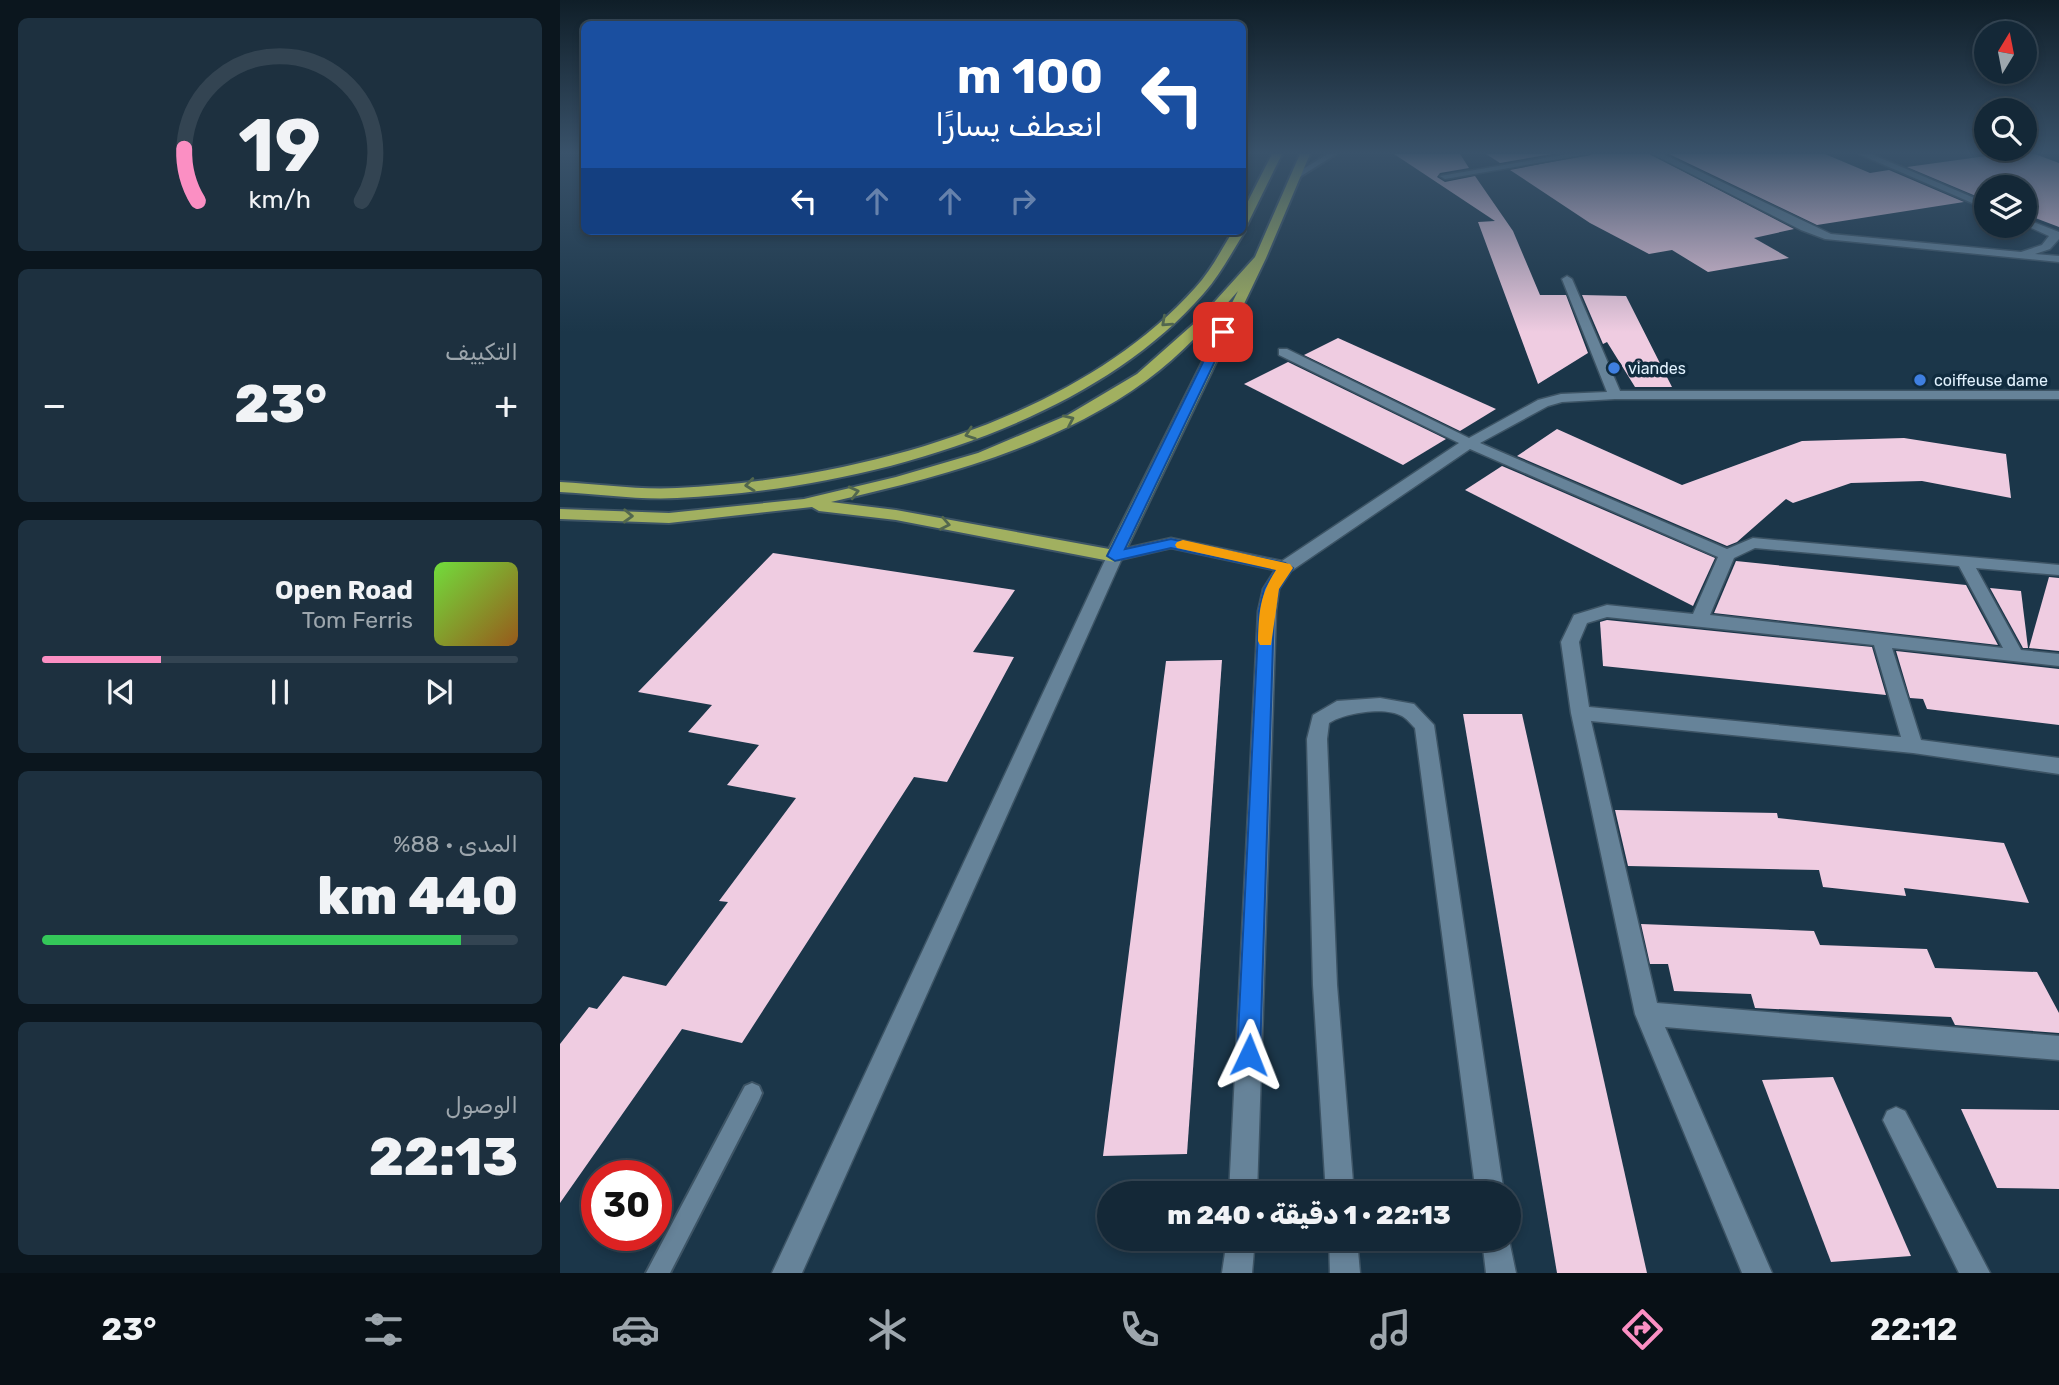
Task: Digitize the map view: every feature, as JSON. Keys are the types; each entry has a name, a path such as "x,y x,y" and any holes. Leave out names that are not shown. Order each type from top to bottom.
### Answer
{"highway":[{"path":"804,504 896,515 1115,556 1280,213"},
{"path":"560,487 676,493 803,480 917,454 1016,418 1093,380 1148,338 1199,292 1236,235"},
{"path":"560,514 669,518 804,504 901,481 984,456 1073,418 1142,377 1203,323 1260,258"}],"street":[{"path":"1776,213 1829,237 2059,259"},
{"path":"2012,255 2046,247 2057,235 2037,227"},
{"path":"1567,279 1615,395"},
{"path":"1283,352 1469,443 1727,555"},
{"path":"1244,1181 1267,611 1271,589 1285,568 1469,443 1543,403 1561,398 1615,395 2059,395"},
{"path":"787,1273 1115,556 1171,543 1285,568"},
{"path":"1699,620 1727,555 1741,546 1767,543 2059,570"},
{"path":"1965,563 2016,656"},
{"path":"1757,1273 1647,1014 1580,713 1570,642 1580,619 1607,611 1621,611 2059,660"},
{"path":"1881,639 1913,746"},
{"path":"1339,1181 1325,985 1317,739 1320,720 1337,708 1380,705 1407,709 1424,725 1488,1181"},
{"path":"1580,713 1913,746 2059,766"},
{"path":"1647,1014 2059,1048"},
{"path":"1896,1121 1975,1273"},
{"path":"1237,1273 1240,1251"},
{"path":"1344,1251 1345,1273"},
{"path":"1498,1251 1501,1273"}],"lane":[{"path":"657,1273 752,1093"}],"building":[{"path":"1484,213 1501,213 1513,231 1540,295 1566,295 1588,353 1538,384 1478,222 1495,221"},
{"path":"1576,213 1764,213 1794,229 1754,238 1789,258 1708,272 1672,250 1649,254"},
{"path":"1793,213 1891,213 1817,225"},
{"path":"2037,213 2059,213 2059,227 2037,219"},
{"path":"1582,295 1626,296 1672,387 1635,387 1607,342 1603,344"},
{"path":"1338,338 1496,409 1460,431 1304,355"},
{"path":"1288,362 1446,439 1403,465 1244,384"},
{"path":"1557,429 1682,485 1802,441 1904,438 2006,454 2011,498 1922,481 1851,483 1793,503 1786,499 1737,542 1727,546 1517,456"},
{"path":"1502,466 1715,558 1693,606 1465,490"},
{"path":"773,553 1015,590 973,652 1014,657 947,782 914,777 742,1043 682,1029 590,1160 581,1160 581,1173 560,1203 560,1044 589,1007 597,1009 623,976 666,986 728,902 719,901 796,798 727,785 759,745 688,732 712,705 638,692"},
{"path":"1736,561 1966,585 1998,645 1714,613"},
{"path":"2049,577 2059,578 2059,651 2029,648"},
{"path":"1990,588 2021,591 2028,648 2023,648"},
{"path":"1607,620 1872,647 1886,695 1603,666 1600,622"},
{"path":"1896,651 2059,669 2059,725 1927,709 1923,699 1910,698"},
{"path":"1222,660 1187,1154 1103,1156 1166,661"},
{"path":"1463,714 1522,714 1647,1273 1557,1273"},
{"path":"1615,810 1777,813 1778,818 2004,843 2029,903 1904,888 1906,896 1823,887 1819,870 1628,866"},
{"path":"1641,924 1814,931 1820,945 1927,949 1935,968 2037,972 2059,1013 2059,1033 1955,1025 1951,1017 1755,1008 1751,994 1674,991 1668,964 1650,964"},
{"path":"1833,1077 1911,1256 1831,1262 1762,1080"},
{"path":"1961,1109 2059,1110 2059,1189 1997,1188"}],"slow traffic":[{"path":"1183,545 1285,568 1271,589 1266,641"}],"place":[{"name":"viandes","path":"1614,368"},
{"name":"coiffeuse dame","path":"1920,380"}],"route":[{"path":"1223,332 1115,556 1153,545 1171,543 1285,568 1271,589 1267,611 1249,1055"}]}
